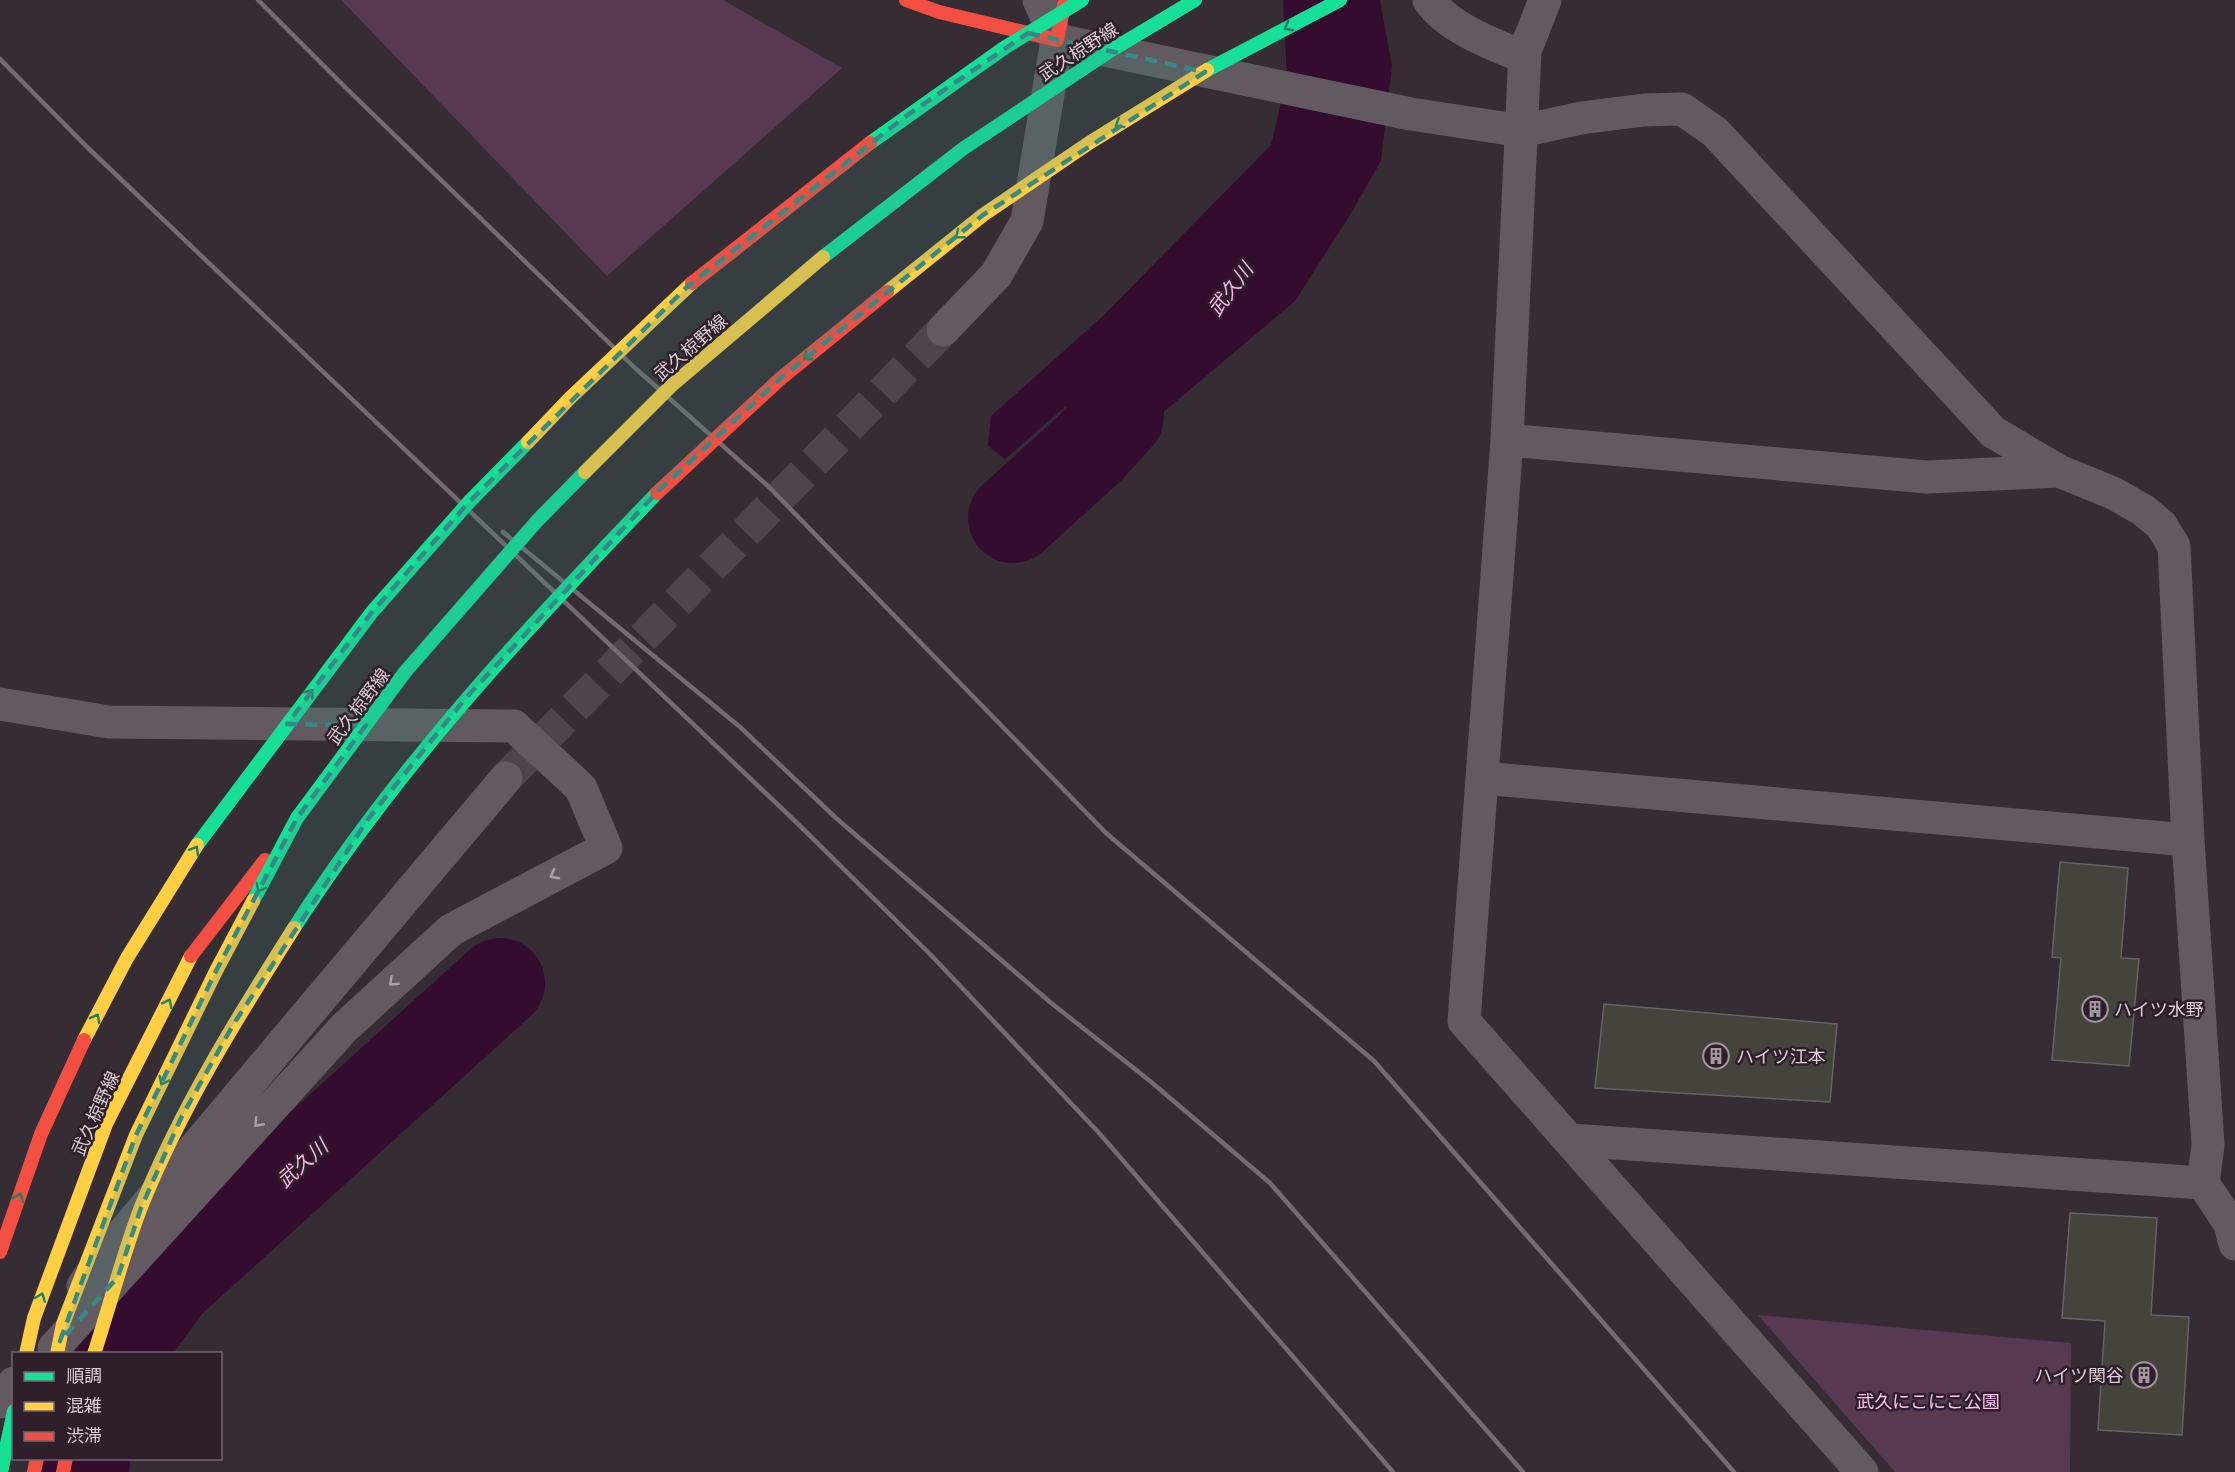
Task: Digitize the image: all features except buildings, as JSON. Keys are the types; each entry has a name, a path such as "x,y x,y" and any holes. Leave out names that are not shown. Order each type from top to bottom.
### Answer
{"main road":[{"path":"906,0 939,12 1057,40 1065,0"},
{"path":"0,1252 41,1134 75,1057 128,958 199,842 372,612 493,478 570,398 689,285 796,199 906,116 1004,48 1082,0"},
{"name":"武久椋野線","path":"26,1352 34,1318 106,1124 192,954 421,654 537,521 671,386 802,273 964,148 1110,51 1195,0"},
{"path":"94,1352 141,1208 182,1119 233,1025 303,915 369,818 465,699 558,596 659,490 780,379 983,215 1089,142 1194,78 1340,0"},
{"name":"武久椋野線","path":"57,1352 63,1324 136,1135 216,971 297,818"},
{"path":"1,1472 12,1420"}],"street":[{"path":"943,330 996,275 1027,221 1057,40 1039,0"},
{"path":"1429,0 1451,21 1488,42 1524,57"},
{"path":"1545,0 1524,57 1507,440 1464,1020 1862,1472"},
{"path":"1057,40 1411,114 1522,131 1581,118 1644,110 1682,109 1715,132 1993,432 2058,471 2114,493 2143,510 2161,525 2174,546 2188,840 2208,1145 2203,1183 2230,1224 2235,1244"},
{"path":"1507,440 1927,477 2058,471"},
{"path":"0,704 109,722 514,726 581,788 606,848 451,930 344,1028 50,1352"},
{"path":"35,1352 103,1257 506,778"},
{"path":"1482,778 2188,840"},
{"path":"1570,1140 2203,1183"},
{"path":"0,1402 12,1386"},
{"path":"0,1407 12,1394"}],"highlighted area":[{"path":"1028,33 1205,72 983,215 780,379 659,490 558,596 465,699 369,818 233,1025 181,1118 141,1208 118,1277 60,1341 136,1135 216,971 297,818 366,725 287,724 372,612 469,502 689,285 906,116"}],"green space":[{"path":"341,0 723,0 842,68 607,276"},
{"name":"武久にこにこ公園","path":"1758,1315 2071,1343 2070,1472 1895,1472"}],"water":[{"path":"1283,0 1380,0 1392,66 1381,161 1350,215 1295,301 1071,488 1030,503 1033,482 1066,445 1087,415 1066,406 1005,459 988,446 991,416 1102,317 1271,145 1287,77"}],"waterway":[{"name":"武久川","path":"1013,518 1089,449 1119,416"},
{"name":"武久川","path":"118,1352 169,1283 500,983"},
{"name":"武久川","path":"84,1472 85,1460"}],"tunnel":[{"path":"506,778 943,330"}],"railway":[{"path":"258,0 634,367 769,487 1106,833 1374,1061 1734,1472"},
{"path":"0,59 87,147 796,822 931,955 1100,1134 1393,1472"},
{"path":"503,532 740,727 836,818 1050,1002 1150,1081 1270,1183 1523,1472"}],"traffic: fast":[{"path":"870,143 1004,48 1082,0"},
{"path":"823,257 964,148 1110,51 1195,0"},
{"path":"1207,70 1340,0"},
{"path":"197,845 372,612 469,502 528,442"},
{"path":"253,901 297,818 405,672 537,521 585,472"},
{"path":"294,928 334,868 419,756 511,649 657,493"},
{"path":"1,1472 12,1420"}],"traffic: slow":[{"path":"887,292 983,215 1089,143 1207,70"},
{"path":"585,472 671,386 823,257"},
{"path":"528,442 570,398 692,283"},
{"path":"84,1040 127,958 197,845"},
{"path":"57,1352 63,1324 136,1135 253,901"},
{"path":"95,1352 134,1225 157,1170 211,1064 294,928"},
{"path":"26,1352 34,1318 106,1124 191,956"}],"traffic: jam":[{"path":"906,0 939,12 1057,40 1065,0"},
{"path":"692,283 870,143"},
{"path":"657,493 780,379 887,292"},
{"path":"191,956 265,860"},
{"path":"0,1252 41,1134 84,1040"},
{"path":"34,1472 37,1460"},
{"path":"63,1472 66,1460"}],"place":[{"name":"ハイツ水野","path":"2095,1009"},
{"name":"ハイツ江本","path":"1716,1056"},
{"name":"ハイツ関谷","path":"2144,1375"}]}
